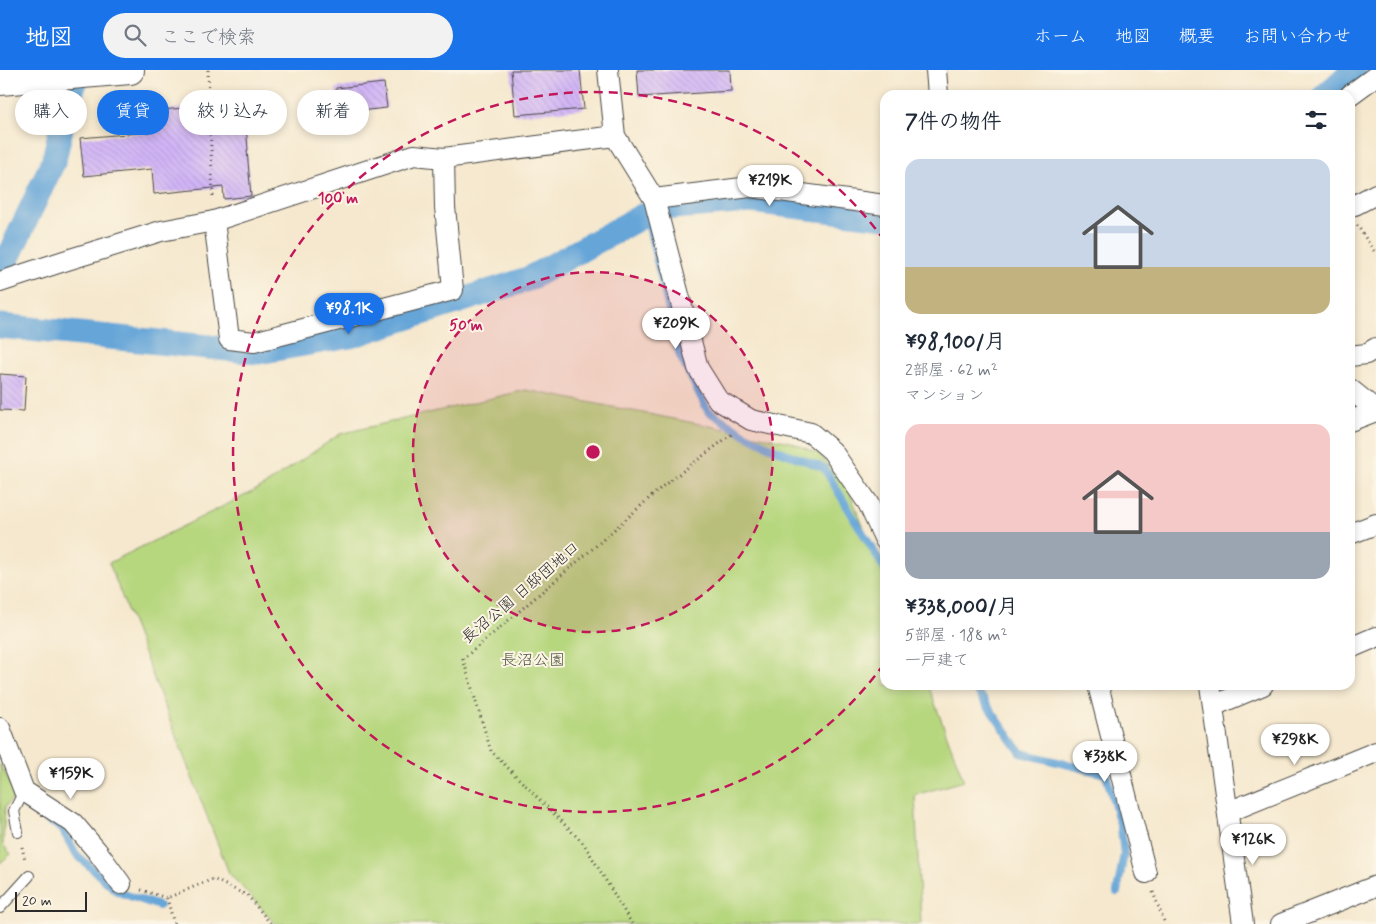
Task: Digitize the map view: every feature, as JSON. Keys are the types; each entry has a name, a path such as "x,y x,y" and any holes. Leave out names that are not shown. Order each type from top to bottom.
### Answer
{"main road":[{"path":"0,81 130,70"}],"street":[{"path":"608,70 615,136 654,199 698,368 718,400 752,420 812,433 832,451 868,503 880,529"},
{"path":"936,70 938,90"},
{"path":"1355,91 1376,76"},
{"path":"0,282 161,232 214,221 414,155 444,158 615,136"},
{"path":"214,221 229,338 254,342 452,290 445,207 444,158"},
{"path":"654,199 750,187 880,204"},
{"path":"1355,204 1376,194"},
{"path":"1355,355 1366,354 1376,348"},
{"path":"1355,393 1376,411 1355,419"},
{"path":"1355,532 1376,524"},
{"path":"1355,646 1376,637"},
{"path":"1099,690 1146,873"},
{"path":"1211,690 1243,924"},
{"path":"1213,706 1251,690"},
{"path":"0,728 24,791 73,822 121,884"},
{"path":"1228,812 1376,752"},
{"path":"1281,924 1376,886"}],"lane":[{"path":"18,832 14,811 24,791"},
{"path":"0,908 29,876"}],"path":[{"path":"208,70 214,221"},
{"path":"1355,223 1376,254"},
{"name":"長沼公園 日邸団地口","path":"632,924 584,844 491,751 463,659 663,486 752,420"},
{"path":"18,832 29,876"},
{"path":"1146,873 1165,924"},
{"path":"121,884 167,898 213,879 248,896 271,924"},
{"path":"167,898 174,924"}],"green space":[{"name":"長沼公園","path":"526,390 791,442 819,454 849,491 880,568 880,690 930,690 964,781 915,795 921,924 276,924 229,873 109,563 262,487 340,434"},
{"path":"0,764 16,795 5,807 3,845 11,854 0,863"}],"building":[{"path":"511,70 580,70 584,109 515,115"},
{"path":"637,70 730,70 731,91 639,97"},
{"path":"384,83 387,108 369,110 369,90 336,90 336,88"},
{"path":"179,108 179,135 247,135 251,196 224,199 223,187 154,194 152,169 84,176 80,138 115,135 169,135 169,109"},
{"path":"0,374 26,376 24,411 0,410"}],"waterway":[{"path":"4,266 54,160 65,110 79,70"},
{"path":"1332,90 1354,70"},
{"path":"673,207 751,201 880,216"},
{"path":"646,214 680,356 708,411 746,435 772,448 824,468 880,562"},
{"path":"0,326 258,352 350,336 528,279 646,214"},
{"path":"977,690 1021,753 1106,774 1121,828 1124,854 1117,892"},
{"path":"27,807 62,829 76,854 118,892 159,906"}]}
